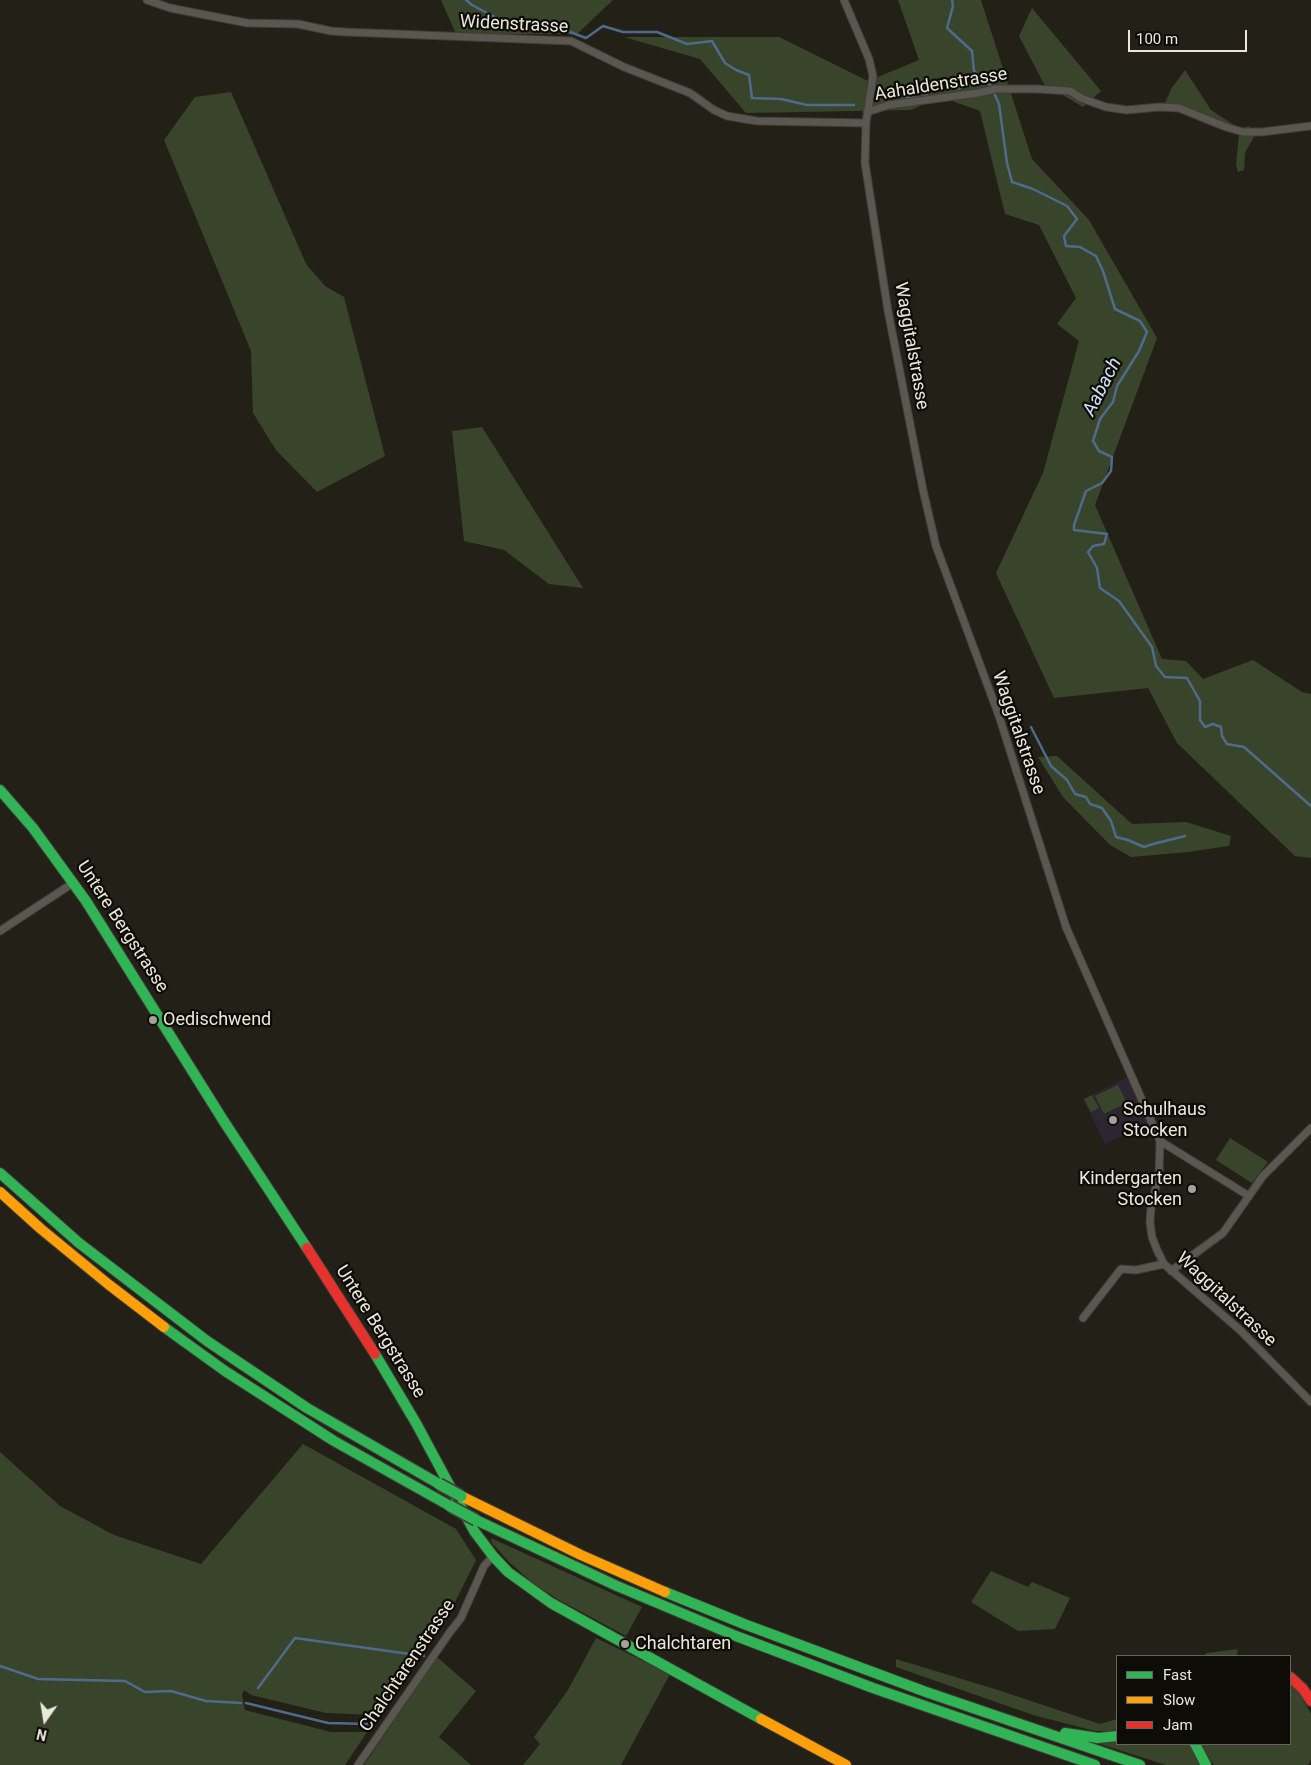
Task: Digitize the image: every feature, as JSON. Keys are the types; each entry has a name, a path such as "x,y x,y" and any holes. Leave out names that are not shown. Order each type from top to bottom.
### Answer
{"main road":[{"name":"Untere Bergstrasse","path":"0,790 33,828 73,883 223,1120 373,1350 416,1423 471,1526 493,1556 508,1572 551,1603 846,1765"},
{"path":"0,1173 113,1270 207,1341 307,1408 383,1454 461,1496 572,1550 693,1603 825,1655 1140,1765"},
{"path":"0,1192 41,1229 108,1284 225,1371 334,1441 476,1520 617,1586 752,1643 882,1692 1095,1765"},
{"path":"1291,1668 1311,1686"},
{"path":"1291,1678 1303,1689 1311,1702"},
{"path":"1021,1725 1085,1737 1116,1736"},
{"path":"1196,1745 1206,1765"}],"street":[{"name":"Widenstrasse","path":"147,0 170,8 247,23 298,24 330,31 346,32 571,41 624,67 690,92 714,110 727,116 758,121 866,123"},
{"name":"Waggitalstrasse","path":"844,0 869,59 873,76 867,112 865,163 888,311 922,486 936,546 999,716 1066,927 1160,1142 1159,1174 1151,1208 1150,1222 1156,1250 1164,1264 1171,1271 1240,1330 1311,1402"},
{"name":"Aahaldenstrasse","path":"867,112 890,105 996,89 1070,91 1081,98 1106,107 1127,110 1159,107 1179,108 1243,132 1262,132 1311,126"},
{"path":"0,931 73,883"},
{"path":"1171,1271 1223,1233 1263,1176 1311,1128"},
{"path":"1160,1142 1249,1196"},
{"path":"1083,1318 1121,1269 1136,1270 1164,1264"},
{"name":"Chalchtarenstrasse","path":"358,1765 461,1618 484,1566 493,1556"}],"shaded area":[{"path":"1130,1076 1150,1122 1105,1144 1083,1099"}],"green space":[{"path":"441,0 613,0 577,34 456,34"},
{"path":"898,0 981,0 1032,159 1089,220 1157,338 1095,505 1162,659 1186,661 1203,679 1253,660 1302,692 1311,694 1311,858 1295,856 1177,743 1148,688 1054,698 996,573 1043,473 1079,341 1057,324 1076,298 1039,225 1005,214 980,111 941,97 911,110 746,113 700,59 624,37 779,37 868,81 919,60"},
{"path":"1032,8 1101,91 1083,107 1044,84 1019,36"},
{"path":"1185,70 1211,110 1240,129 1249,126 1255,135 1245,153 1244,170 1238,172 1236,165 1239,135 1217,120 1192,111 1162,111 1171,89"},
{"path":"231,92 306,264 325,286 344,297 385,456 317,492 276,450 253,413 251,351 164,140 195,97"},
{"path":"482,427 583,588 549,584 504,550 464,541 452,431"},
{"path":"1057,756 1132,824 1186,822 1231,836 1229,846 1131,857 1110,845 1063,797 1038,757"},
{"path":"1118,1085 1127,1103 1104,1114 1095,1096"},
{"path":"1092,1095 1099,1108 1091,1112 1084,1099"},
{"path":"1230,1138 1268,1162 1252,1183 1216,1160"},
{"path":"303,1444 456,1529 476,1560 445,1622 375,1715 326,1713 251,1695 244,1690 242,1695 245,1710 331,1732 367,1732 345,1765 0,1765 0,1452 60,1506 114,1535 201,1564"},
{"path":"491,1538 642,1607 626,1636 559,1600 534,1584 509,1562 492,1543"},
{"path":"991,1571 1028,1587 1032,1582 1070,1598 1055,1629 1018,1631 971,1602"},
{"path":"596,1638 670,1674 621,1765 523,1765 540,1744 534,1737 568,1690"},
{"path":"1238,1649 1237,1655 1204,1655 1207,1653"},
{"path":"437,1657 476,1691 439,1737 471,1765 364,1765"},
{"path":"896,1659 1100,1724 1116,1719 1116,1729 1095,1731 1033,1715 896,1667"},
{"path":"1291,1684 1297,1689 1311,1714 1311,1760 1308,1765 1214,1765 1203,1750 1202,1745 1291,1745"},
{"path":"1116,1740 1116,1745 1192,1745 1202,1765 1166,1765 1100,1744"}],"waterway":[{"path":"466,0 506,23 562,29 586,38 603,26 623,32 657,32 687,44 712,41 725,63 749,75 752,98 781,99 807,105 854,105"},
{"name":"Aabach","path":"952,0 953,6 947,28 972,51 974,71 991,86 999,104 1007,163 1012,182 1033,189 1067,206 1077,219 1064,236 1066,246 1080,247 1096,256 1103,271 1115,309 1140,321 1147,332 1139,351 1117,386 1113,402 1100,419 1093,441 1099,451 1112,457 1111,471 1102,483 1086,491 1074,530 1107,534 1104,544 1093,546 1088,552 1097,568 1100,588 1119,601 1152,647 1156,666 1165,677 1187,678 1200,701 1200,720 1205,727 1213,724 1221,727 1222,736 1227,744 1244,747 1311,806"},
{"path":"885,96 922,98 937,85 955,89 986,81"},
{"path":"1031,727 1051,766 1067,780 1075,794 1086,797 1090,804 1102,808 1111,821 1116,837 1144,847 1185,836"},
{"path":"258,1688 295,1638 424,1656"},
{"path":"0,1666 38,1679 125,1681 145,1692 171,1691 206,1701 241,1703"},
{"path":"246,1703 328,1723 370,1724"}],"traffic: fast":[{"path":"0,790 33,828 86,901 223,1120 307,1248"},
{"path":"0,1173 79,1243 207,1341 307,1408 439,1484"},
{"path":"164,1327 225,1371 334,1441 450,1506"},
{"path":"375,1354 416,1423 474,1531 508,1572 551,1603 761,1719"},
{"path":"439,1484 461,1496"},
{"path":"450,1506 476,1520"},
{"path":"476,1520 617,1586 736,1636 873,1688 1095,1765"},
{"path":"665,1592 744,1624 926,1692 1140,1765"},
{"path":"1065,1733 1098,1738 1116,1736"},
{"path":"1196,1745 1206,1765"}],"traffic: slow":[{"path":"0,1192 41,1229 164,1327"},
{"path":"461,1496 581,1555 665,1592"},
{"path":"761,1719 846,1765"}],"traffic: jam":[{"path":"307,1248 375,1354"},
{"path":"1291,1678 1303,1689 1311,1701"}],"place":[{"name":"Oedischwend","path":"153,1020"},
{"name":"Schulhaus Stocken","path":"1113,1120"},
{"name":"Kindergarten Stocken","path":"1192,1189"},
{"name":"Chalchtaren","path":"625,1644"}]}
